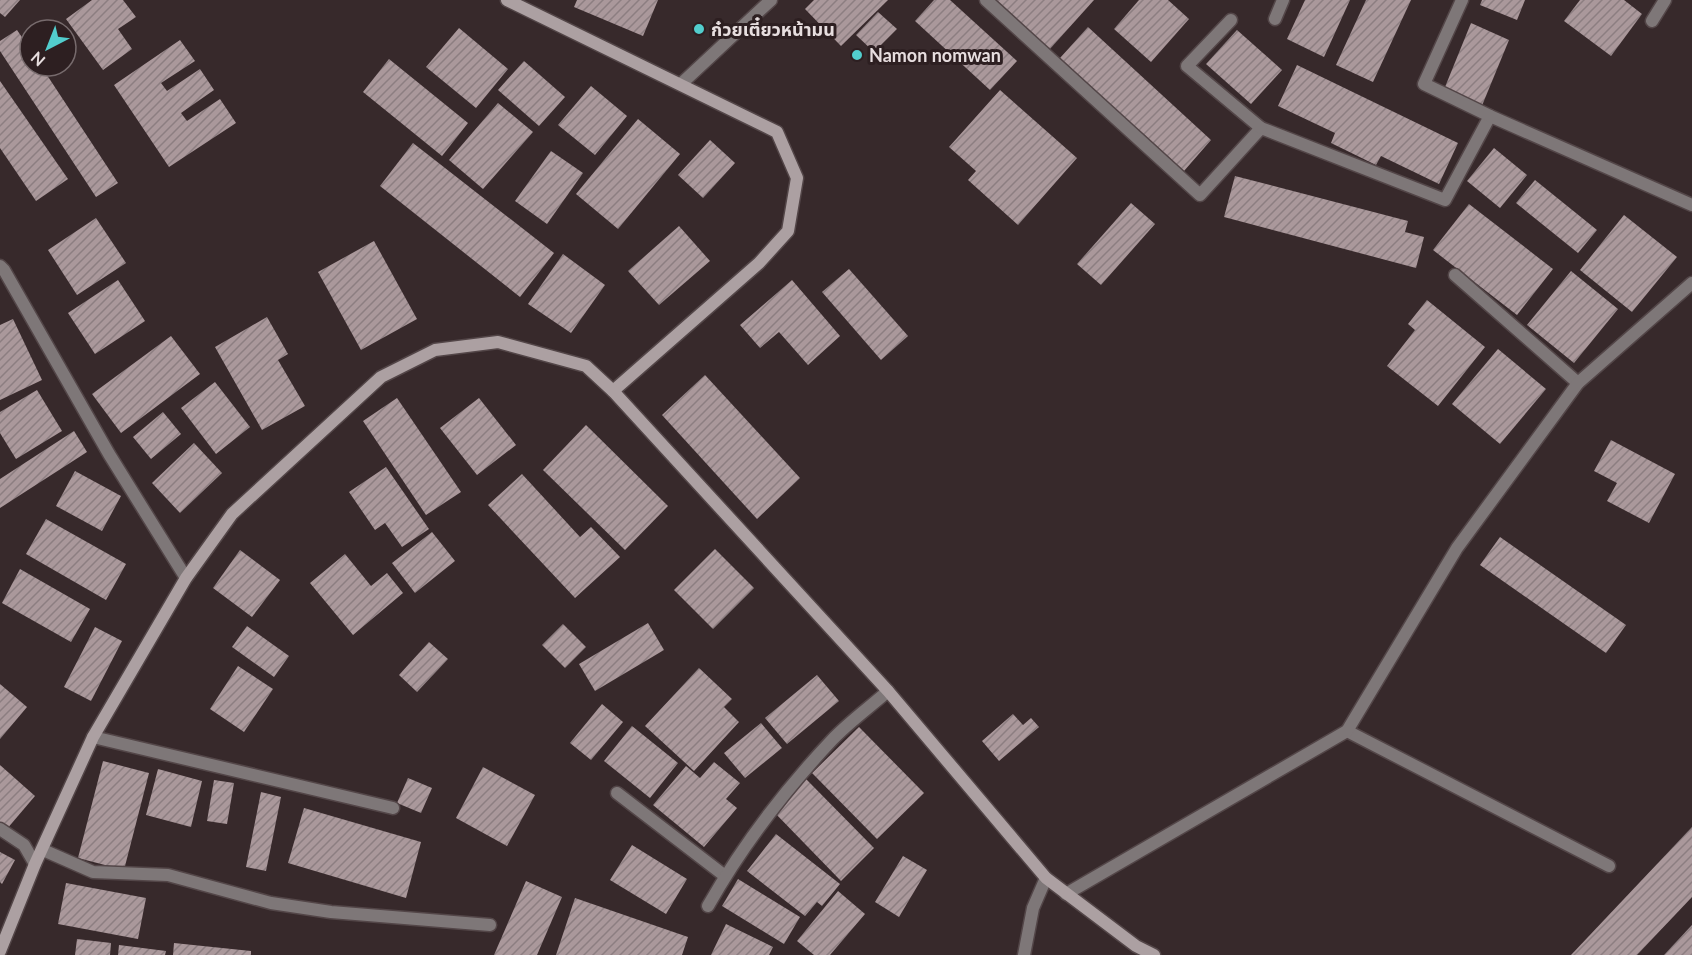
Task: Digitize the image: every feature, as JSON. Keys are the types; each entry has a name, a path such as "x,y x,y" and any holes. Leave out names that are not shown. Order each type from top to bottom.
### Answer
{"street":[{"path":"507,0 777,132 797,178 788,231 759,263 613,391"},
{"path":"681,84 771,0"},
{"path":"986,0 1200,195 1261,128"},
{"path":"1275,19 1283,0"},
{"path":"1462,0 1424,84 1692,206"},
{"path":"1652,21 1665,0"},
{"path":"1231,20 1187,66 1261,128 1445,200 1490,116"},
{"path":"0,266 109,454 186,578"},
{"path":"1455,275 1578,383"},
{"path":"1066,894 1347,731 1456,548 1578,383 1692,283"},
{"path":"0,951 35,864 93,737 186,578 232,514 381,377 435,350 498,342 586,366 613,391 888,691 1046,878 1136,946 1154,955"},
{"path":"708,906 725,876 763,821 833,738 888,691"},
{"path":"1347,731 1609,866"},
{"path":"93,737 393,808"},
{"path":"617,793 725,876"},
{"path":"0,828 24,845 35,864"},
{"path":"43,850 93,872 168,875 271,903 331,912 490,926"},
{"path":"1024,955 1033,908 1046,878"}],"building":[{"path":"0,0 20,0 5,17 0,13"},
{"path":"92,0 123,0 136,17 118,29 132,49 103,70 78,36 78,18 67,18"},
{"path":"577,0 658,0 643,36 574,7"},
{"path":"814,0 888,0 841,46 805,9"},
{"path":"934,0 950,0 1017,61 990,90 915,21"},
{"path":"994,0 1094,0 1049,50"},
{"path":"1139,0 1168,0 1189,19 1151,62 1114,29"},
{"path":"1305,0 1350,0 1324,57 1287,39"},
{"path":"1366,0 1411,0 1373,82 1336,65"},
{"path":"1482,0 1525,0 1517,20 1480,5"},
{"path":"1580,0 1624,0 1642,14 1611,56 1564,21"},
{"path":"878,12 897,29 874,52 856,35"},
{"path":"1471,23 1509,40 1481,108 1443,92"},
{"path":"1088,27 1211,140 1184,171 1138,129 1134,134 1098,101 1102,97 1060,58"},
{"path":"459,28 508,69 476,108 426,67"},
{"path":"17,30 18,78 49,78 118,183 96,197 0,51 0,41"},
{"path":"1237,30 1282,70 1251,104 1206,64"},
{"path":"180,40 195,61 161,83 167,91 200,69 214,90 181,113 187,121 220,99 236,123 169,167 114,85"},
{"path":"389,59 468,123 442,156 363,92"},
{"path":"524,61 565,97 539,126 498,90"},
{"path":"1297,65 1458,143 1439,184 1381,156 1376,165 1331,143 1335,133 1278,106"},
{"path":"0,81 68,179 36,201 0,148"},
{"path":"591,86 627,116 595,155 558,125"},
{"path":"1000,90 1077,158 1018,225 968,180 976,171 949,147"},
{"path":"498,103 533,132 483,189 449,160"},
{"path":"638,119 680,154 618,229 576,194"},
{"path":"710,140 735,163 703,198 678,175"},
{"path":"413,143 554,253 520,297 380,186"},
{"path":"1494,148 1527,175 1500,208 1467,181"},
{"path":"551,151 583,173 547,224 515,201"},
{"path":"1235,176 1408,221 1405,232 1424,237 1416,268 1224,217"},
{"path":"1535,180 1597,230 1578,253 1516,203"},
{"path":"1131,203 1155,224 1101,285 1077,264"},
{"path":"1469,204 1553,269 1517,315 1433,250"},
{"path":"1624,215 1677,257 1632,312 1580,270"},
{"path":"96,218 126,263 77,295 48,250"},
{"path":"679,226 710,261 659,305 628,271"},
{"path":"374,241 417,319 361,350 318,272"},
{"path":"563,254 605,285 571,333 528,304"},
{"path":"849,269 908,336 881,360 822,292"},
{"path":"1571,271 1618,309 1574,363 1527,325"},
{"path":"118,280 145,321 95,354 68,313"},
{"path":"792,280 840,336 808,365 779,332 760,348 740,325"},
{"path":"1427,300 1485,347 1438,406 1387,366 1415,330 1408,324"},
{"path":"267,317 288,354 278,360 305,406 262,430 215,347"},
{"path":"13,319 42,380 0,400 0,325"},
{"path":"171,336 200,374 121,433 92,394"},
{"path":"1498,349 1546,389 1500,444 1452,404"},
{"path":"705,375 800,478 757,519 662,415"},
{"path":"215,382 250,427 216,454 181,408"},
{"path":"37,390 62,431 16,459 0,433 0,412"},
{"path":"397,398 461,492 426,515 363,421"},
{"path":"479,398 516,445 477,475 440,428"},
{"path":"163,412 181,434 151,459 133,437"},
{"path":"586,425 668,506 625,550 543,470"},
{"path":"74,431 87,452 0,508 0,479"},
{"path":"1611,440 1675,474 1649,523 1607,501 1617,483 1594,471"},
{"path":"194,443 222,473 180,513 152,483"},
{"path":"386,467 429,529 402,547 385,523 375,530 349,492"},
{"path":"75,471 121,496 102,531 56,506"},
{"path":"522,474 580,537 591,527 620,557 575,598 488,505"},
{"path":"46,519 126,564 106,600 26,554"},
{"path":"432,532 455,561 415,593 392,563"},
{"path":"1500,537 1626,625 1606,653 1480,565"},
{"path":"715,549 754,588 713,629 674,590"},
{"path":"240,550 280,580 252,617 213,588"},
{"path":"345,554 371,586 387,573 403,593 353,635 310,583"},
{"path":"20,569 90,609 71,642 2,603"},
{"path":"648,623 664,650 595,691 579,664"},
{"path":"563,624 586,647 565,668 542,645"},
{"path":"247,626 289,656 274,677 232,647"},
{"path":"95,627 122,641 91,701 64,687"},
{"path":"429,642 448,659 417,692 399,675"},
{"path":"238,666 273,689 244,732 210,709"},
{"path":"699,668 732,699 724,707 739,722 694,771 645,726"},
{"path":"817,675 839,701 787,744 765,718"},
{"path":"0,684 27,707 0,739"},
{"path":"602,704 623,722 591,760 570,743"},
{"path":"1013,714 1023,725 1031,718 1039,727 999,761 982,741"},
{"path":"761,723 782,748 745,778 724,753"},
{"path":"632,726 678,763 650,798 604,761"},
{"path":"859,727 924,793 877,839 812,773"},
{"path":"103,761 149,773 124,870 78,858"},
{"path":"714,762 740,783 726,799 737,808 704,847 653,805 686,766 700,778"},
{"path":"0,765 35,796 6,830 0,825"},
{"path":"483,767 535,795 507,846 456,818"},
{"path":"158,769 202,781 191,827 146,815"},
{"path":"408,778 432,788 421,813 397,803"},
{"path":"806,779 874,848 841,881 773,811"},
{"path":"214,780 234,783 227,824 207,821"},
{"path":"261,792 281,797 266,871 246,867"},
{"path":"304,808 421,842 406,898 288,863"},
{"path":"1692,827 1692,897 1637,955 1571,955"},
{"path":"776,834 840,884 822,906 817,902 805,916 747,871"},
{"path":"632,845 687,879 666,914 610,880"},
{"path":"0,852 15,860 2,884 0,882"},
{"path":"903,856 927,870 899,917 875,902"},
{"path":"738,879 800,917 784,944 722,906"},
{"path":"526,881 562,897 537,955 494,955"},
{"path":"66,883 146,898 138,939 58,924"},
{"path":"838,891 865,914 830,955 814,955 797,941"},
{"path":"575,898 688,937 682,955 556,955"},
{"path":"726,924 773,947 769,955 711,955"},
{"path":"1692,925 1692,955 1664,955"},
{"path":"77,939 111,943 110,955 75,955"},
{"path":"174,943 251,951 251,955 173,955"},
{"path":"119,945 166,951 165,955 118,955"}],"place":[{"name":"ก๋วยเตี๋ยวหน้ามน","path":"699,29"},
{"name":"Namon nomwan","path":"857,55"}]}
